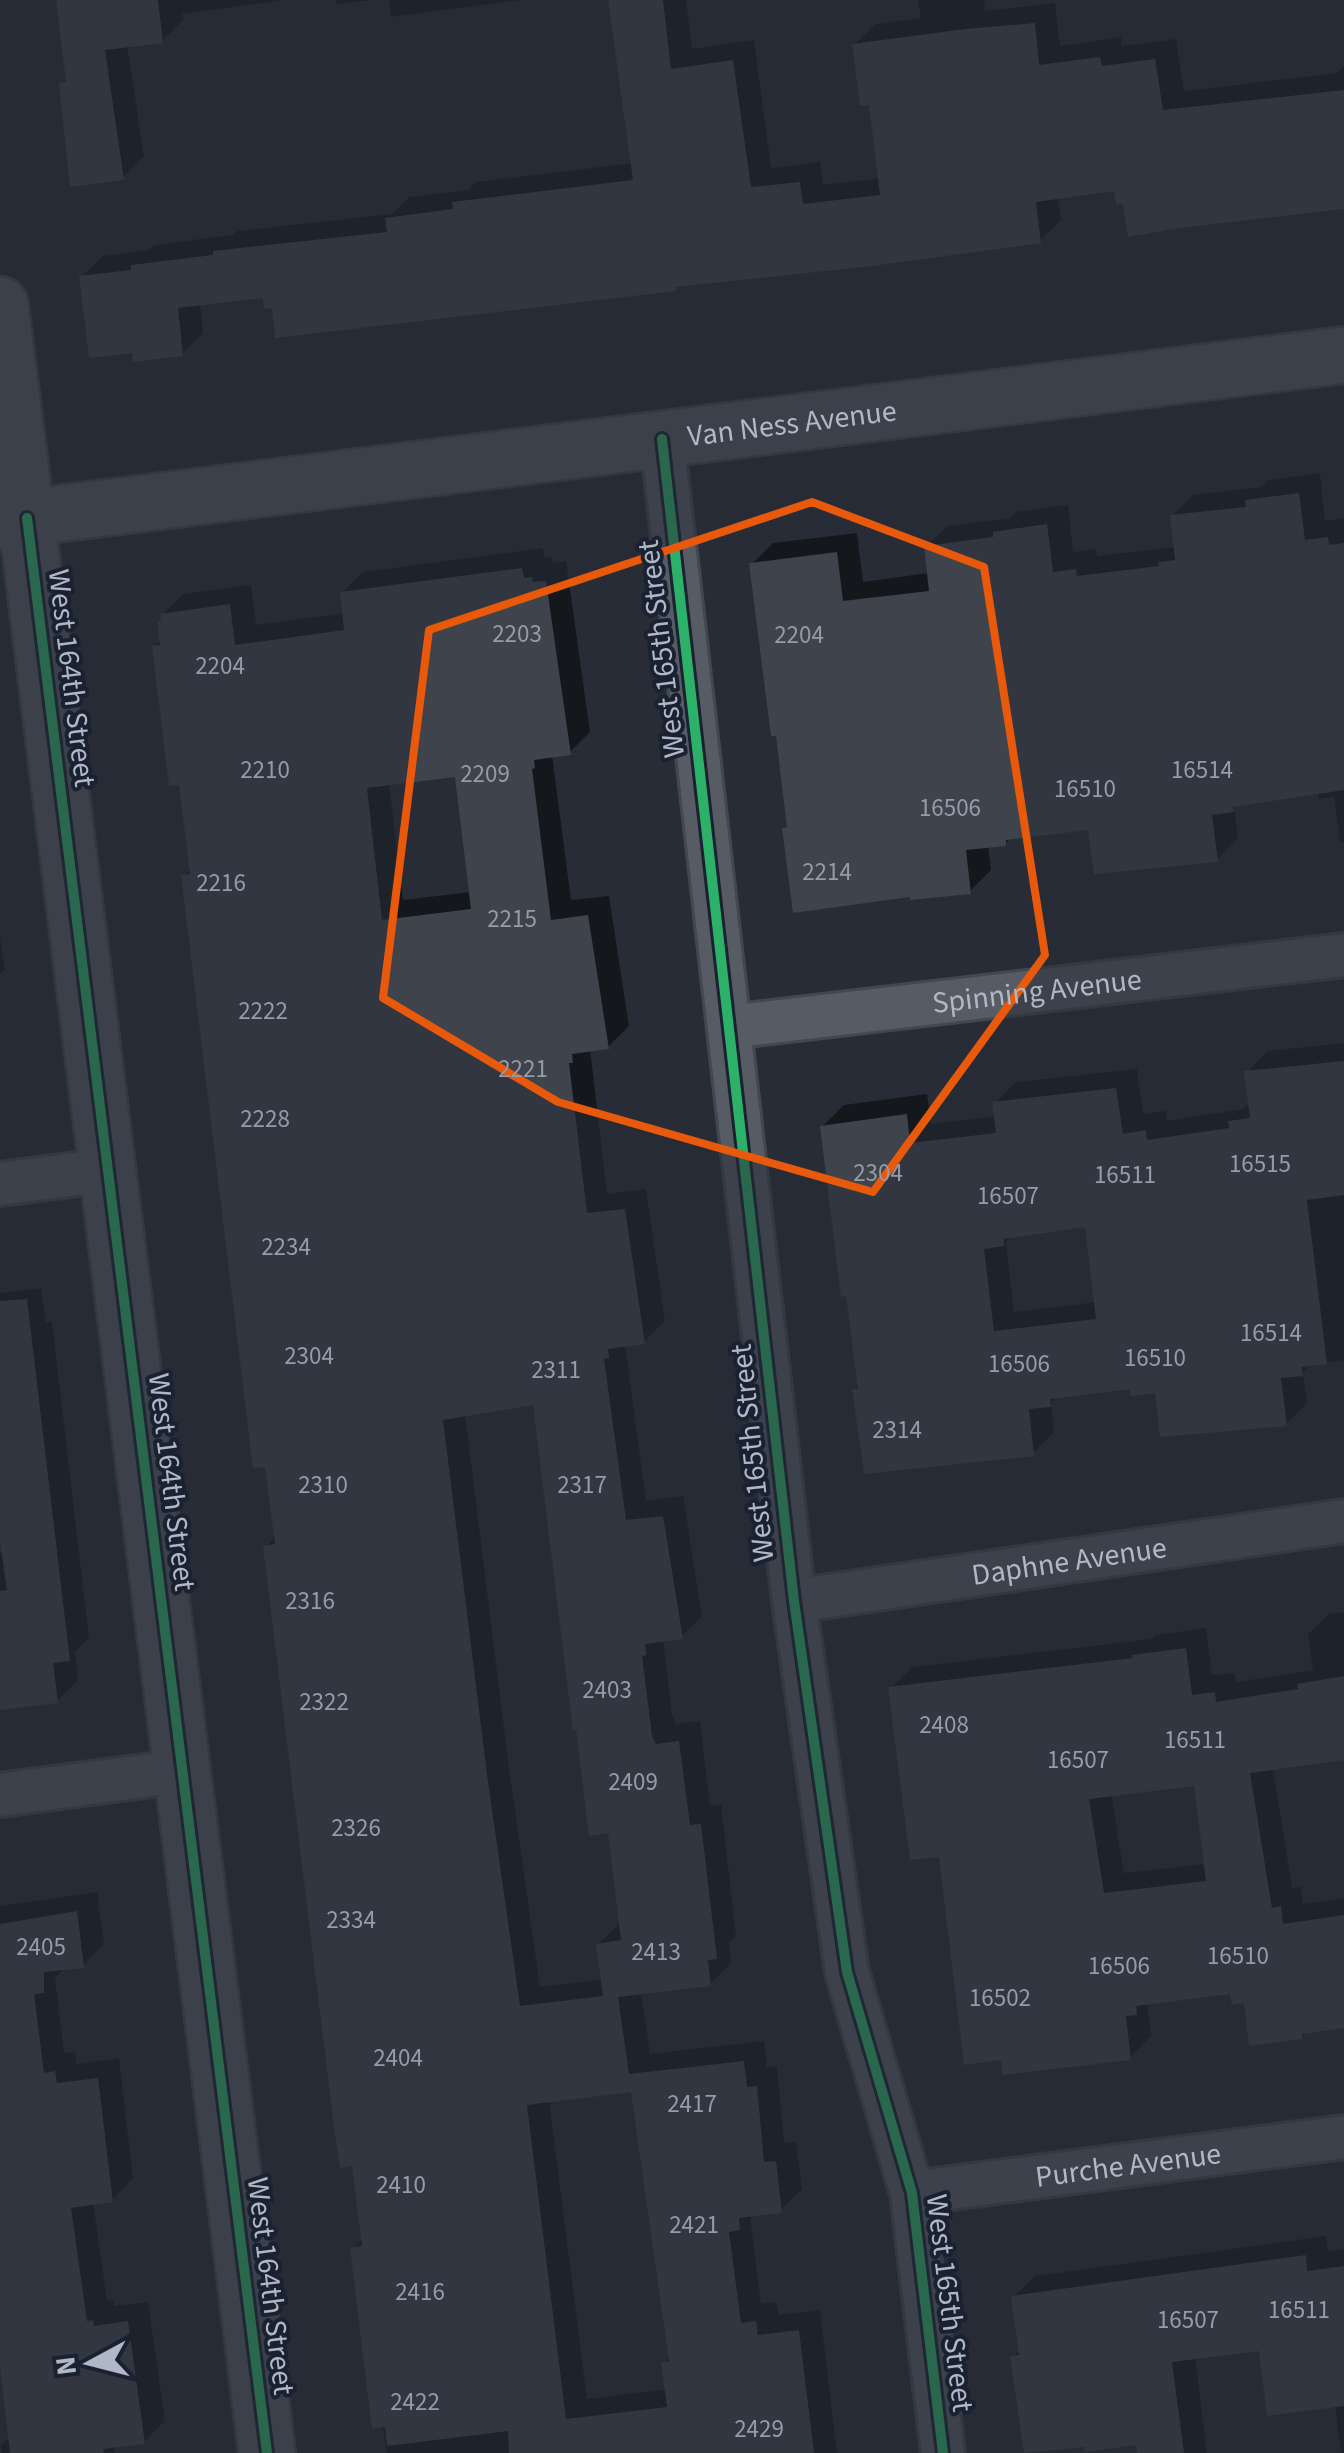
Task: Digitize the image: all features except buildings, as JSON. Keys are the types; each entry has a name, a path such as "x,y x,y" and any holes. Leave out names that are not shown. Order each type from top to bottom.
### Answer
{"street":[{"name":"West 164th Street","path":"0,305 13,519 108,1170 267,2453"},
{"name":"Van Ness Avenue","path":"13,519 1344,354"},
{"name":"West 165th Street","path":"662,439 794,1600 847,1972 912,2193 943,2453"},
{"name":"Spinning Avenue","path":"729,1027 1344,954"},
{"path":"0,1184 108,1170"},
{"name":"Daphne Avenue","path":"794,1600 1344,1521"},
{"path":"0,1794 182,1771"},
{"name":"Purche Avenue","path":"912,2193 1344,2137"}],"highlighted area":[{"path":"812,502 984,567 1045,955 873,1192 558,1102 383,998 429,630"}],"cycle path":[{"path":"662,439 794,1601 847,1972 912,2193 943,2453"},
{"path":"27,518 267,2453"}]}
